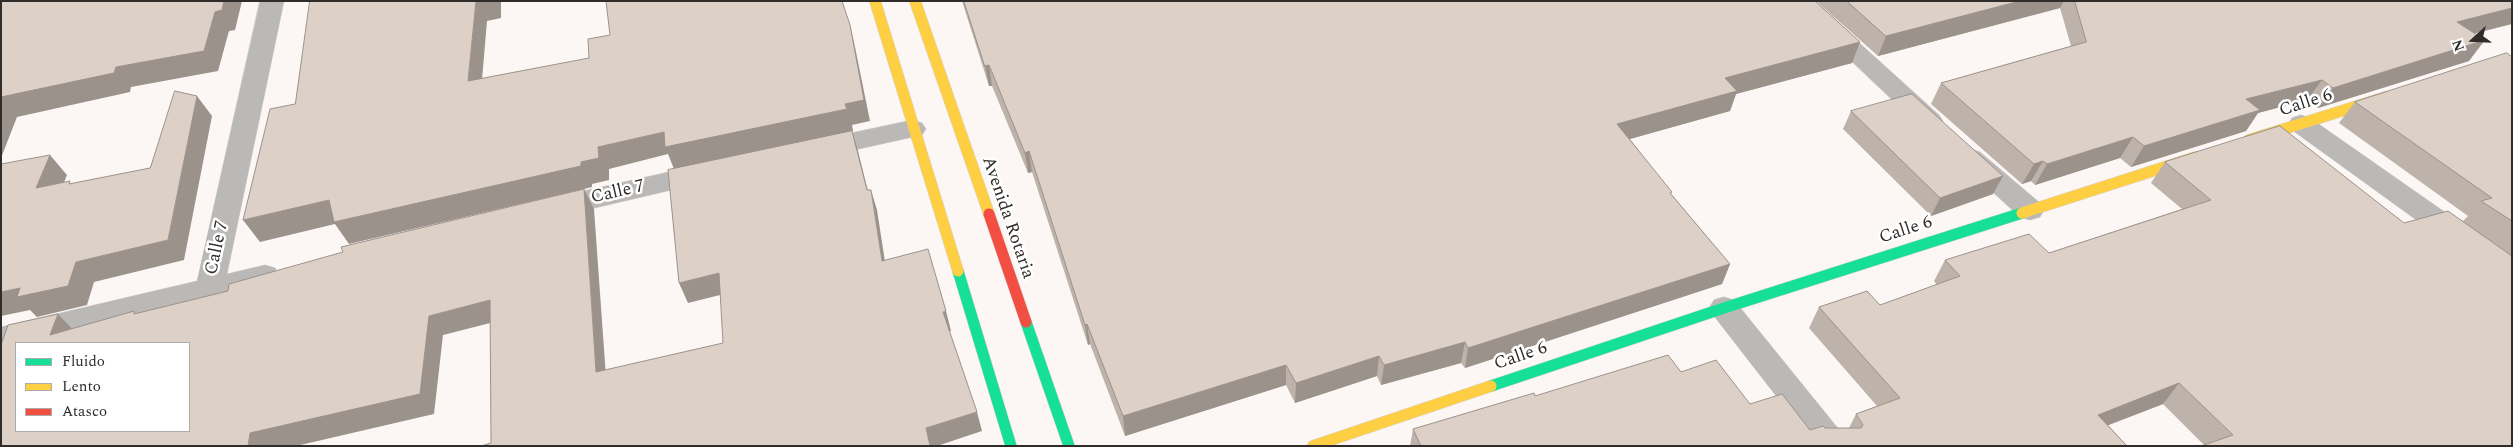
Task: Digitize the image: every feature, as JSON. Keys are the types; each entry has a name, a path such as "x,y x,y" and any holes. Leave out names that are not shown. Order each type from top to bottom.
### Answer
{"street":[{"name":"Calle 7","path":"209,290 272,1"},
{"path":"875,1 1011,446"},
{"name":"Avenida Rotaria","path":"915,1 1069,446"},
{"path":"1798,1 2030,210"},
{"name":"Calle 6","path":"2235,145 2402,92"},
{"path":"2301,124 2512,274"},
{"path":"790,155 913,129"},
{"name":"Calle 6","path":"1313,446 1724,308 2207,154"},
{"name":"Calle 7","path":"524,215 733,167"},
{"name":"Calle 7","path":"1,339 285,272"},
{"path":"1724,308 1834,446"}],"building":[{"path":"1,1 224,1 222,10 215,12 204,51 116,67 114,73 1,97"},
{"path":"310,1 476,1 468,81 589,58 588,39 610,35 606,1 842,1 850,25 864,100 845,104 847,109 665,147 664,132 598,147 599,158 581,162 581,166 334,222 329,200 243,220 270,109 295,104"},
{"path":"964,1 1815,1 1860,42 1725,78 1737,91 1617,124 1672,192 1670,193 1730,264 1468,348 1465,342 1384,365 1379,356 1296,383 1286,365 1123,416 1087,324 1085,325 1029,151 1025,153 989,65 985,66"},
{"path":"1847,1 2020,1 1886,36"},
{"path":"2075,1 2512,1 2512,8 2457,22 2485,40 2333,88 2322,80 2246,99 2260,110 2144,146 2133,137 2047,164 2043,161 2034,164 1941,83 2086,42"},
{"path":"2507,53 2512,57 2512,221 2481,201 2492,198 2355,102"},
{"path":"175,91 197,96 168,240 76,262 68,286 17,297 20,288 1,292 1,164 50,155 36,188 70,181 69,184 150,168"},
{"path":"1912,94 2003,176 1940,198 1851,111"},
{"path":"2280,126 2404,223 2448,211 2512,256 2512,446 2201,446 2233,435 2179,383 2098,415 2127,446 1421,446 1413,429 1534,393 1535,396 1668,355 1681,372 1716,360 1750,404 1782,394 1810,430 1823,426 1825,428 1861,428 1863,425 1856,414 1900,398 1819,307 1867,291 1880,305 1960,276 1945,260 2029,234 2049,253 2211,200 2165,162"},
{"path":"852,131 867,190 871,190 882,261 928,249 946,311 943,312 977,412 926,428 930,446 481,446 491,443 490,300 429,316 420,394 250,433 248,446 1,446 1,345 8,325 58,314 50,335 134,311 134,314 228,291 229,284 343,252 341,247 584,189 596,372 723,343 719,273 679,283 668,170"}],"traffic: fast":[{"path":"1491,386 1724,308 2022,213"},
{"path":"958,271 1011,446"},
{"path":"1026,322 1069,446"}],"traffic: slow":[{"path":"875,1 958,271"},
{"path":"915,1 989,214"},
{"path":"2249,140 2386,97"},
{"path":"2022,213 2196,157"},
{"path":"1313,446 1491,386"}],"traffic: jam":[{"path":"989,214 1026,322"}]}
